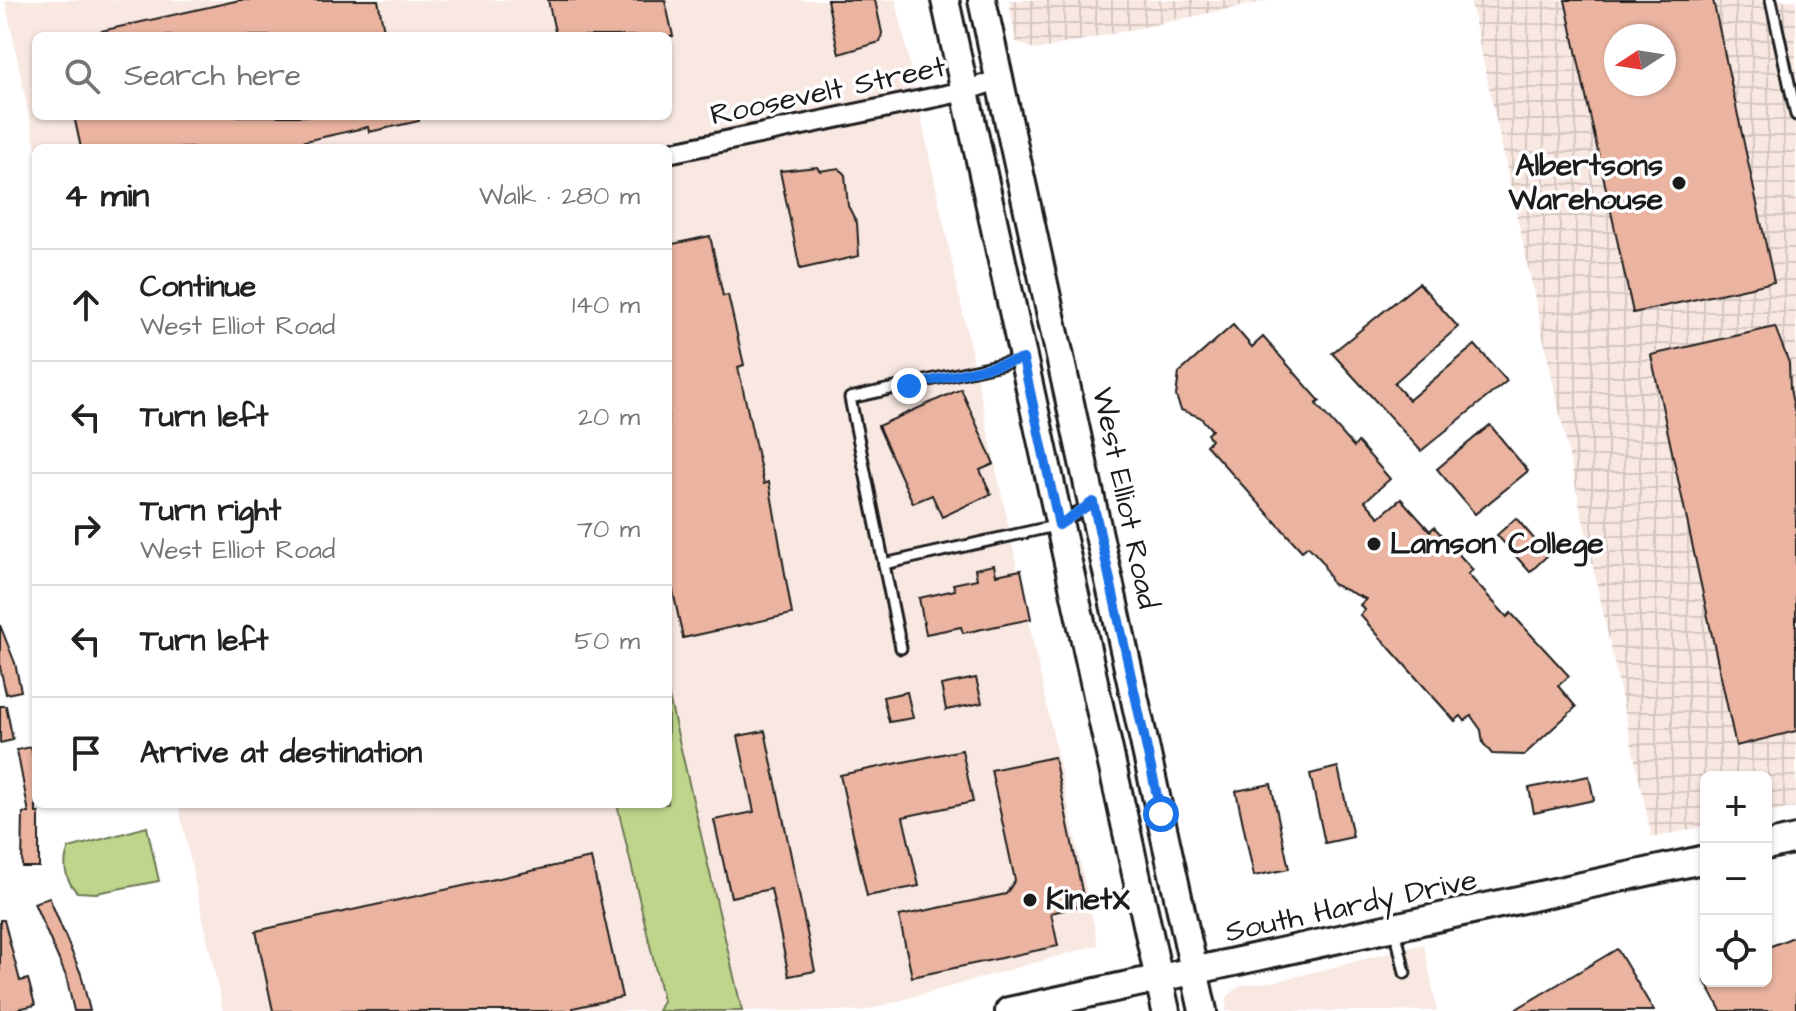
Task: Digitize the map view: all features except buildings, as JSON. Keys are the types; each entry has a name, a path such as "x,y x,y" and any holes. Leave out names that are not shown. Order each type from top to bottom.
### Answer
{"main road":[{"path":"945,0 1166,1011"},
{"name":"West Elliot Road","path":"982,0 1203,1011"},
{"path":"1772,845 1796,839"},
{"name":"South Hardy Drive","path":"1009,1011 1195,973 1700,860"}],"street":[{"name":"Roosevelt Street","path":"672,152 965,91 1000,79"}],"lane":[{"path":"1771,0 1796,115"},
{"path":"901,648 850,398 1023,359"},
{"path":"884,564 1059,525 1093,502"},
{"path":"1395,929 1405,973"}],"shaded area":[{"path":"5,0 896,0 1098,945 863,1011 223,1011 179,808 672,808 672,144 35,144"},
{"path":"1009,0 1271,0 1036,50 1016,42"},
{"path":"1470,0 1796,0 1796,807 1772,812 1772,771 1700,771 1700,827 1652,838"},
{"path":"1424,944 1437,1011 1226,1011 1227,997 1241,985 1278,981"}],"green space":[{"path":"672,710 742,1011 658,1011 663,1001 618,808 672,808"},
{"path":"147,827 159,881 96,893 77,892 67,877 65,866 69,848"}],"place":[{"name":"Albertsons Warehouse","path":"1679,183"},
{"name":"Lamson College","path":"1374,544"},
{"name":"KinetX","path":"1030,900"}],"route":[{"path":"909,386 1023,359 1059,525 1093,502 1161,814"}]}
